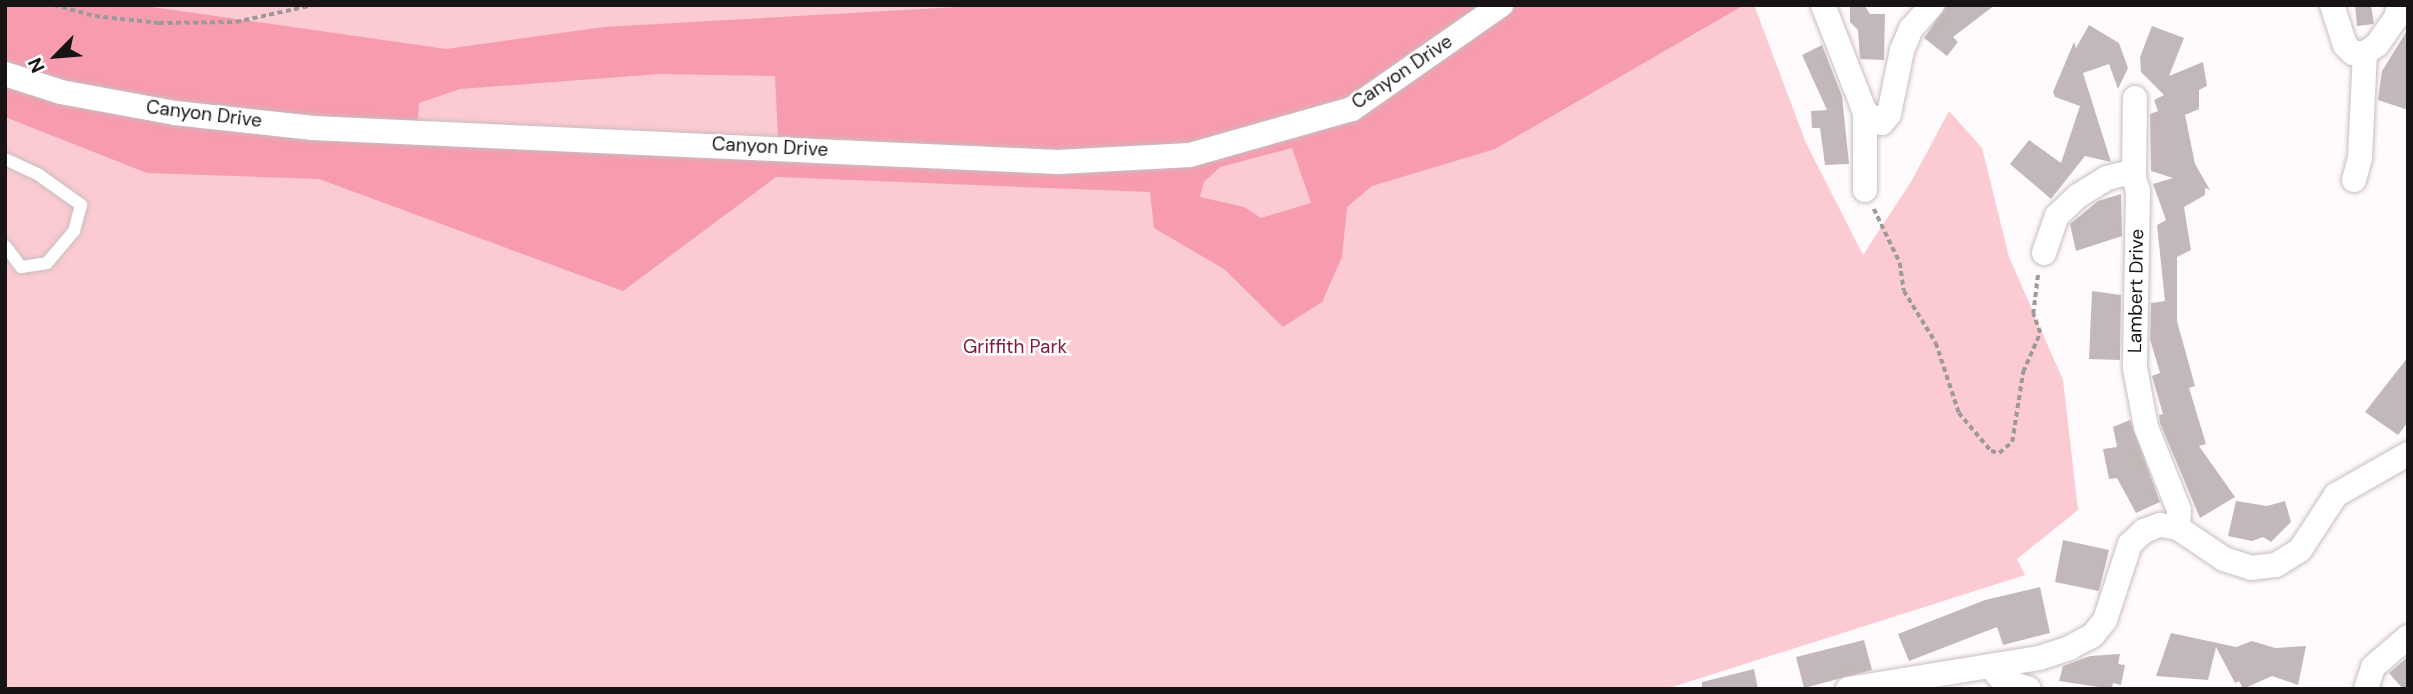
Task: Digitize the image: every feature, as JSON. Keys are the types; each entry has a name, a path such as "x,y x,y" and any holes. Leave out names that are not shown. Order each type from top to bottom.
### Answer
{"street":[{"name":"Canyon Drive","path":"5,74 61,92 175,113 313,128 1058,162 1190,155 1352,109 1501,5"},
{"path":"1823,5 1865,112 1869,166 1865,190"},
{"path":"1865,112 1882,123 1889,114 1902,50 1910,29 1932,5"},
{"path":"2332,5 2344,45 2353,53 2365,53 2377,45 2402,7"},
{"path":"2354,180 2360,158 2365,53"},
{"name":"Lambert Drive","path":"2135,97 2134,178 2138,191 2132,329 2146,427 2179,510 2178,528"},
{"path":"2044,253 2057,216 2078,196 2107,178 2127,173 2134,178"},
{"path":"1848,689 2039,658 2093,635 2105,620 2130,544 2144,531 2160,525 2178,528 2224,559 2252,568 2276,565 2300,550 2336,495 2408,454"},
{"path":"2366,689 2373,667 2408,637"},
{"path":"1990,666 2003,680 2029,689"}],"lane":[{"path":"5,159 40,175 81,205 74,231 47,263 21,267 5,246"}],"path":[{"path":"54,5 95,16 159,23 236,22 313,5"},
{"path":"1865,190 1900,263 1904,291 1936,343 1959,413 1991,451 1999,453 2012,442 2017,394 2040,333 2033,314 2034,288 2044,253"}],"green space":[{"name":"Griffith Park","path":"5,5 1754,5 1806,143 1863,255 1911,182 1949,111 1982,148 2009,257 2063,380 2078,510 2017,559 2025,575 1666,689 5,689"}],"shaded area":[{"path":"5,5 138,5 446,49 604,27 993,5 1744,5 1495,149 1372,186 1347,207 1342,257 1322,302 1283,327 1224,269 1154,228 1150,192 776,177 623,291 319,179 147,173 5,117","holes":["659,74 775,76 778,138 418,123 419,103 460,89","1292,148 1311,203 1261,218 1244,207 1200,197 1204,182 1220,167"]}],"building":[{"path":"1850,5 1864,5 1870,14 1885,14 1884,60 1860,59 1858,30 1850,22"},
{"path":"1947,5 1995,5 1953,37 1958,42 1947,56 1924,38"},
{"path":"2355,5 2371,5 2374,24 2357,26"},
{"path":"2089,25 2119,43 2128,68 2118,89 2109,64 2083,73 2111,162 2085,156 2051,199 2010,164 2029,140 2061,163 2080,106 2055,97 2053,92 2074,42 2076,48"},
{"path":"2152,26 2184,38 2169,76 2203,62 2207,86 2199,90 2199,109 2185,115 2195,164 2210,190 2205,188 2205,195 2184,207 2191,250 2177,257 2177,321 2195,386 2189,388 2206,444 2199,446 2235,497 2200,518 2160,423 2159,415 2163,414 2152,376 2160,373 2150,339 2151,303 2165,301 2157,225 2166,220 2153,184 2173,178 2151,171 2150,114 2158,111 2154,100 2164,95 2141,72 2140,57"},
{"path":"2408,29 2408,110 2378,100 2382,71"},
{"path":"1822,45 1842,96 1849,164 1825,165 1820,128 1812,128 1811,111 1827,110 1802,55"},
{"path":"2121,194 2122,236 2076,251 2070,224 2098,201"},
{"path":"2092,291 2121,295 2120,360 2089,359"},
{"path":"2408,357 2408,422 2398,435 2365,412"},
{"path":"2130,420 2160,502 2136,513 2117,478 2109,479 2103,449 2117,447 2113,427"},
{"path":"2236,501 2267,506 2285,501 2291,522 2271,542 2263,537 2252,541 2228,536"},
{"path":"2063,540 2109,550 2099,591 2055,582"},
{"path":"2040,587 2050,633 2003,645 1997,627 1909,661 1898,634 1985,600"},
{"path":"2171,633 2236,647 2252,641 2275,648 2306,646 2298,685 2272,676 2243,689 2239,681 2235,683 2216,647 2208,680 2156,676"},
{"path":"1864,640 1872,670 1804,688 1796,657"},
{"path":"2120,654 2118,664 2125,665 2121,685 2113,683 2112,689 2059,681 2063,666 2090,656"},
{"path":"2408,657 2408,689 2403,689 2389,673"},
{"path":"1754,669 1758,689 1702,689 1702,682"}]}
